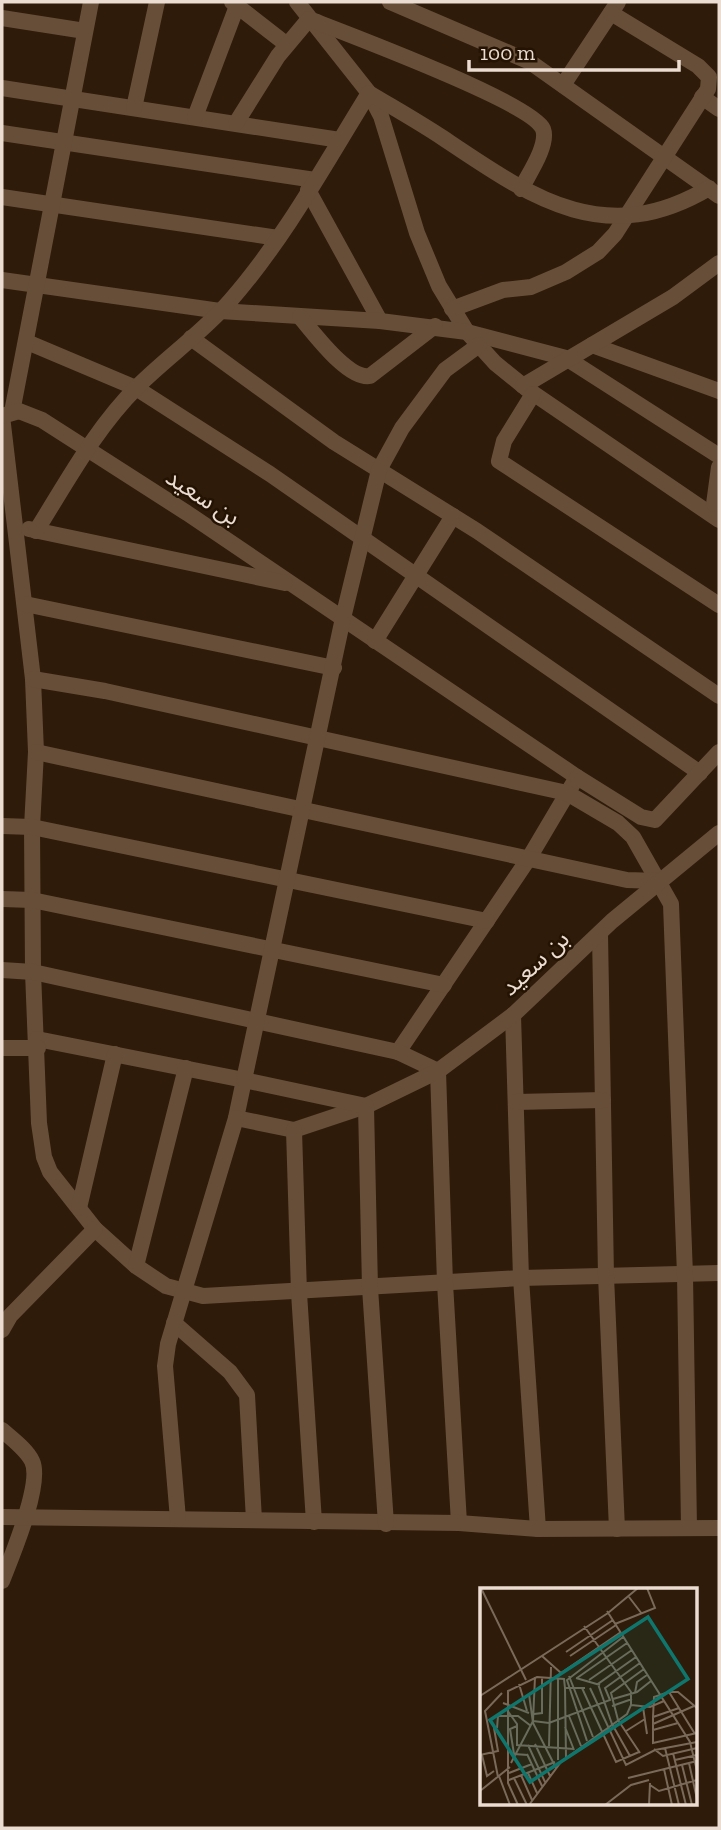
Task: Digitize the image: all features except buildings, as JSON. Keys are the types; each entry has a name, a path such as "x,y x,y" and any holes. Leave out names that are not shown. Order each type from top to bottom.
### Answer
{"street":[{"path":"91,2 27,342 5,415 33,679 36,752 32,827 33,972 38,1044 39,1123 44,1157 50,1172 95,1229 136,1266 155,1280 203,1296 299,1293 522,1278 719,1273"},
{"path":"134,108 157,2"},
{"path":"297,2 369,93 381,116 417,233 452,309 467,332 528,390 711,505 719,520"},
{"path":"390,2 505,50 563,85 714,192"},
{"path":"195,117 234,4 286,44"},
{"path":"452,309 503,290 531,287 566,272 598,252 626,216 709,85 707,74 615,8 563,85"},
{"path":"2,18 85,31"},
{"path":"236,124 286,44 309,19"},
{"path":"309,19 482,90 534,119 541,126 544,137 521,189"},
{"path":"2,88 340,139"},
{"path":"37,531 87,449 136,388 220,311 278,238 369,93"},
{"path":"369,93 538,198 579,209 626,216 673,208 714,192"},
{"path":"702,97 719,109"},
{"path":"2,133 312,185"},
{"path":"312,185 380,321"},
{"path":"2,197 278,238"},
{"path":"719,263 673,297 566,358 528,390 504,441 499,461 719,605"},
{"path":"2,281 220,311 380,321 467,332 566,358 719,456"},
{"path":"300,317 349,370 363,377 370,376 435,326"},
{"path":"191,338 334,442 453,516 719,696"},
{"path":"27,342 136,388 363,538 700,773 719,752"},
{"path":"177,1520 165,1366 182,1291 236,1118 343,618 379,470 402,428 445,370 479,345"},
{"path":"592,345 719,391"},
{"name":"بن سعيد","path":"5,415 32,415 87,449 294,585 577,777 651,821 660,818 700,773"},
{"path":"711,505 719,467"},
{"path":"375,641 414,573 453,516"},
{"path":"16,527 294,585"},
{"path":"26,604 334,668"},
{"path":"33,679 567,793 625,830 671,904 685,1275 689,1528"},
{"path":"36,752 627,880 659,883"},
{"path":"398,1052 529,858 577,777"},
{"path":"2,826 32,827 487,921"},
{"name":"بن سعيد","path":"294,1130 366,1106 438,1071 513,1015 627,908 719,833"},
{"path":"2,899 32,900 444,985"},
{"path":"600,934 606,1276 617,1529"},
{"path":"2,970 33,972 398,1052 438,1071 445,1283 459,1523"},
{"path":"513,1015 522,1278 538,1529"},
{"path":"2,1048 38,1044 115,1054 366,1106 370,1288 386,1524"},
{"path":"79,1208 115,1054"},
{"path":"136,1266 186,1068"},
{"path":"516,1102 603,1100"},
{"path":"236,1118 294,1130 299,1293 314,1521"},
{"path":"4,1320 95,1229"},
{"path":"174,1323 230,1372 247,1395 254,1520"},
{"path":"2,1430 32,1461 35,1473 26,1518 2,1581"},
{"path":"2,1517 459,1523 538,1529 719,1528"}]}
